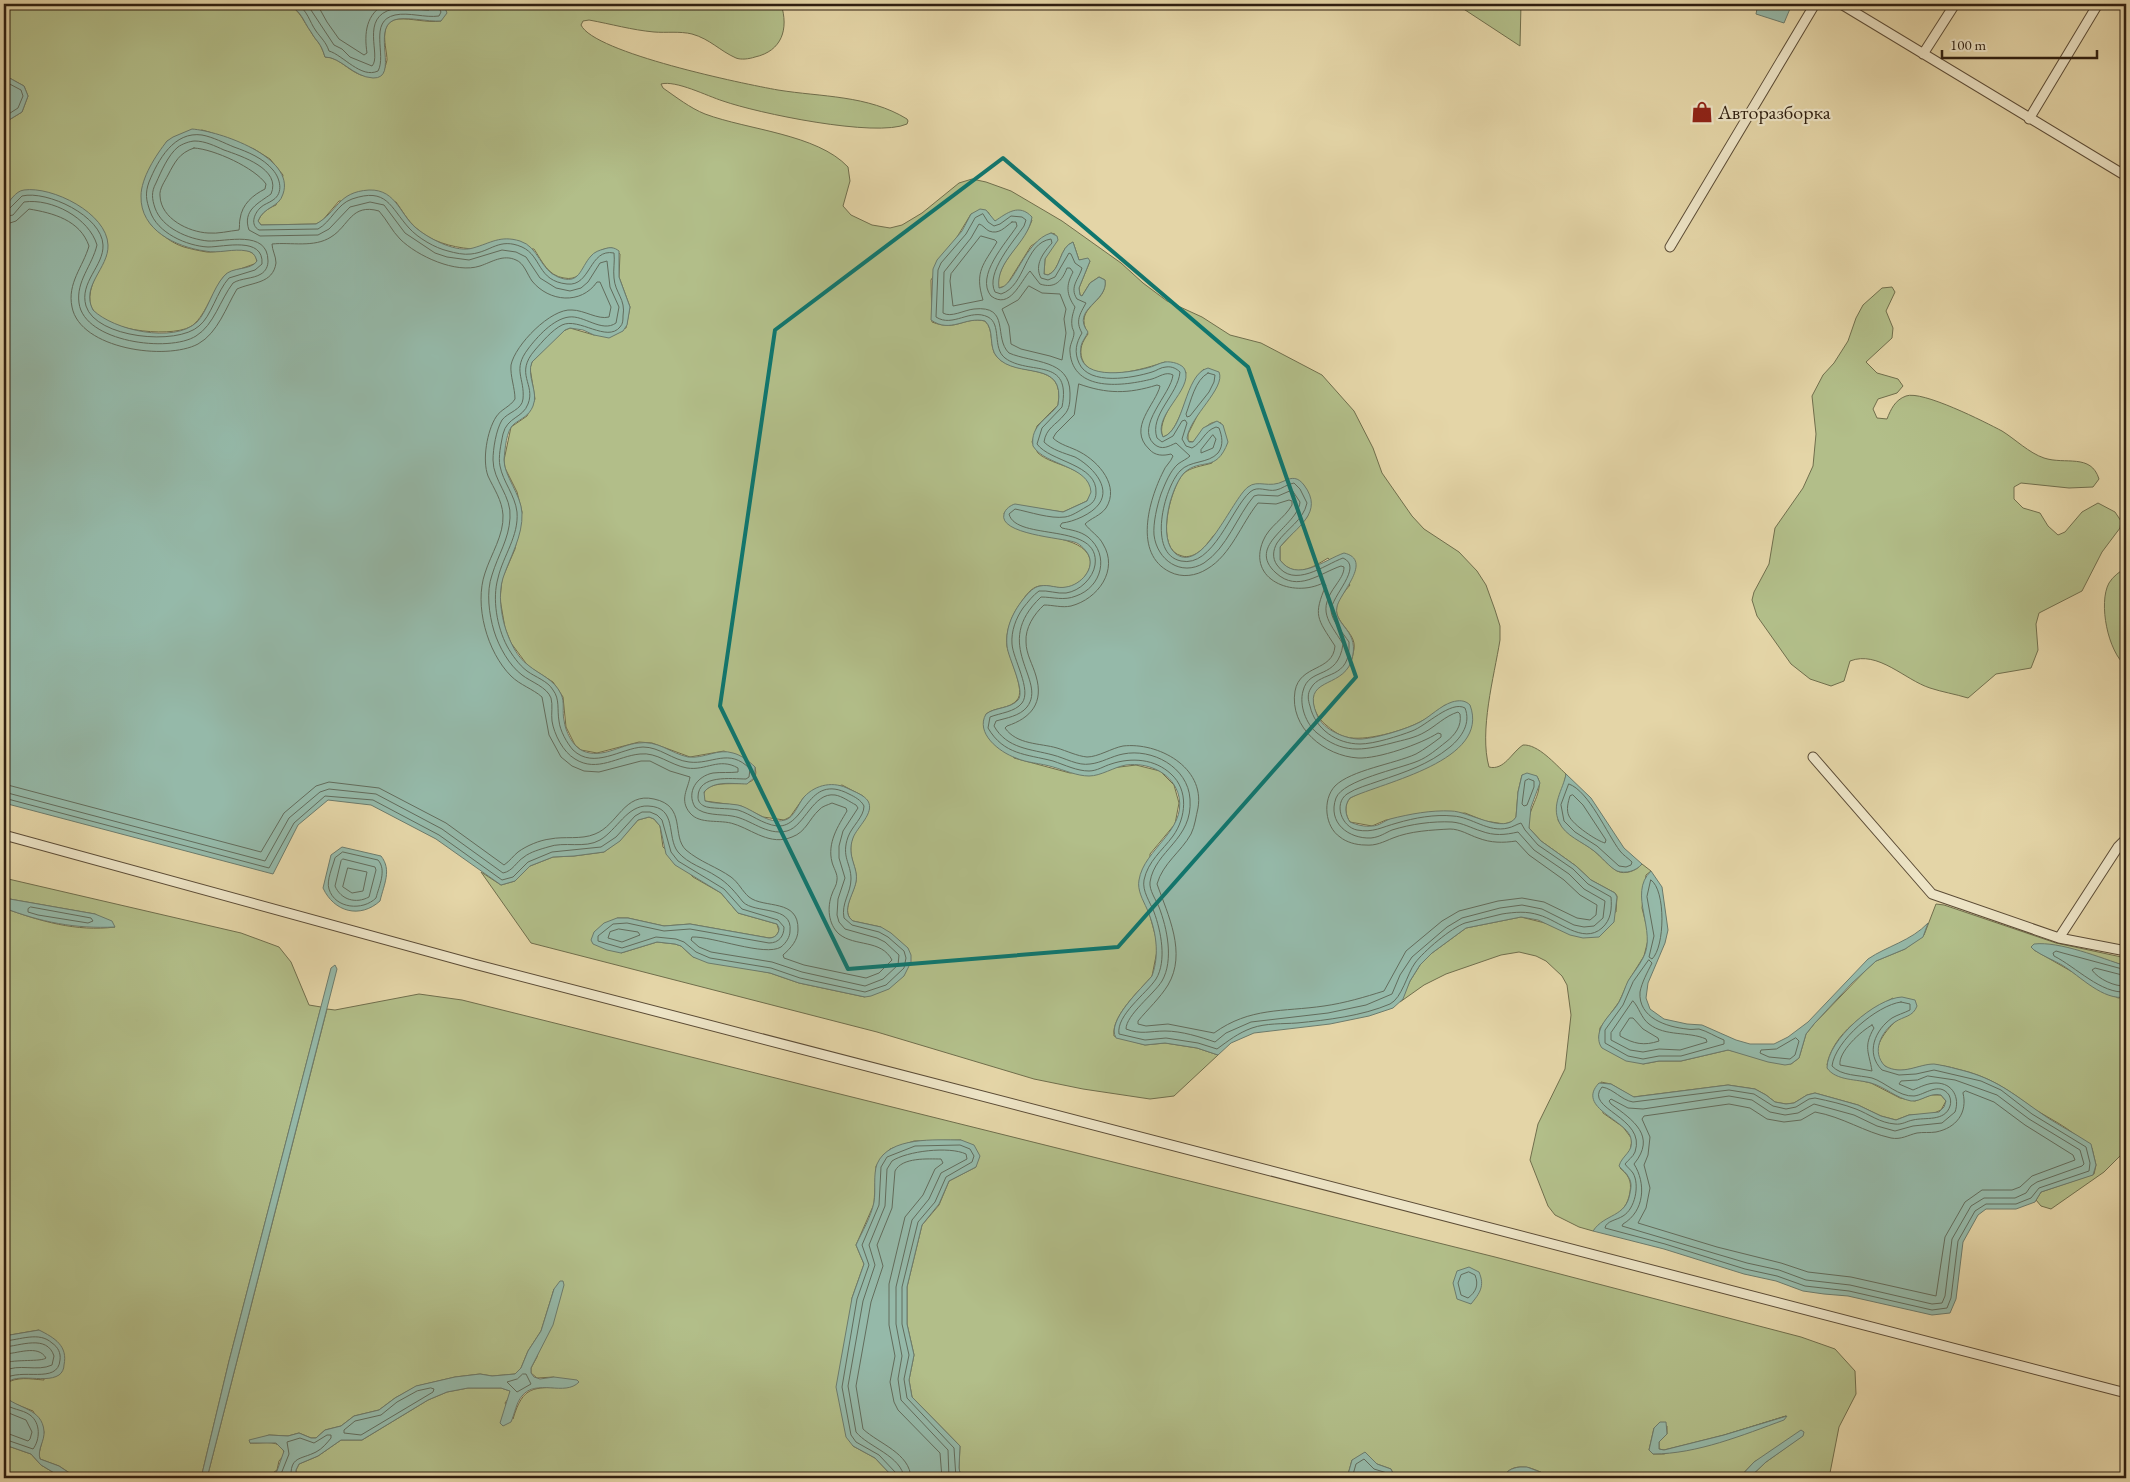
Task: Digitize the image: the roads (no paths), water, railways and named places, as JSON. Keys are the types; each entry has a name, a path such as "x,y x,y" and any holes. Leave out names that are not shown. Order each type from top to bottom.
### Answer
{"street":[{"path":"1670,247 1815,4"},
{"path":"1841,4 2126,176"},
{"path":"1923,54 1955,4"},
{"path":"2029,118 2098,4"},
{"path":"1813,757 1932,894 2059,938 2126,951"},
{"path":"4,835 474,964 2126,1394"},
{"path":"2059,938 2118,847 2126,838"}],"water":[{"path":"289,4 438,4 445,8 447,13 441,21 399,19 394,20 388,25 384,43 384,71 381,76 373,78 359,74 336,60 325,57 320,45 302,17"},
{"path":"1758,4 1792,4 1784,23 1756,14"},
{"path":"4,75 24,86 28,96 22,112 4,123"},
{"path":"192,129 219,135 252,148 267,158 278,169 284,181 283,194 278,202 261,216 258,221 261,225 316,224 350,194 369,190 379,191 393,199 413,225 425,235 438,242 460,249 467,249 501,239 520,241 536,253 552,274 565,279 571,279 579,274 595,252 610,248 619,251 619,277 630,307 627,325 623,331 609,338 594,335 583,330 570,328 565,330 532,362 530,373 535,395 533,406 527,415 514,424 509,431 504,460 507,472 519,499 522,522 503,578 500,598 504,624 508,635 520,658 551,681 558,689 562,697 563,717 568,734 576,746 583,751 604,753 631,744 652,743 688,757 700,757 722,752 736,754 755,767 755,777 747,784 718,784 708,788 704,792 705,801 738,805 766,819 778,821 788,819 804,797 814,789 825,785 843,787 866,799 870,806 869,810 851,845 856,882 849,903 848,913 853,921 881,927 908,948 911,962 904,976 889,989 865,997 799,983 770,973 708,963 693,957 681,946 675,944 657,942 621,953 593,944 591,940 594,932 604,923 617,918 628,918 664,926 690,924 769,938 775,936 778,932 777,924 738,913 721,893 675,865 666,854 660,826 654,819 649,817 638,820 620,841 604,852 553,857 530,866 515,881 501,885 436,839 371,805 328,800 298,825 273,874 4,803 4,207 15,194 24,190 36,190 63,197 88,212 105,233 108,245 104,261 90,293 93,310 114,323 144,332 174,332 187,329 201,318 220,281 227,273 250,266 257,261 254,254 247,251 210,252 194,249 172,241 162,235 146,218 142,208 141,196 150,167 167,141"},
{"path":"980,209 986,210 995,221 1018,210 1032,217 1025,236 1002,269 999,278 999,288 1005,286 1010,280 1034,245 1051,233 1057,236 1058,240 1045,259 1044,274 1048,275 1052,272 1065,249 1073,242 1079,260 1088,258 1090,261 1079,288 1080,295 1082,296 1090,283 1099,277 1105,280 1105,288 1102,294 1084,317 1084,324 1088,332 1082,342 1081,357 1086,365 1094,370 1116,373 1138,370 1168,362 1176,363 1184,368 1186,378 1183,386 1163,420 1161,429 1163,437 1176,424 1194,380 1200,372 1208,368 1219,372 1220,379 1217,386 1194,421 1187,438 1189,442 1193,442 1203,428 1217,421 1223,425 1228,442 1223,452 1213,462 1190,468 1184,473 1174,490 1166,526 1170,547 1176,554 1186,557 1196,554 1206,545 1241,494 1248,487 1256,484 1279,483 1292,478 1299,480 1310,495 1310,512 1300,526 1280,547 1280,560 1287,567 1294,570 1302,570 1311,568 1344,553 1352,557 1356,563 1352,578 1337,607 1339,619 1353,643 1351,662 1346,670 1324,684 1314,694 1313,703 1317,715 1324,725 1343,736 1362,739 1392,733 1414,725 1452,702 1462,701 1470,705 1472,724 1465,741 1450,755 1430,766 1350,798 1346,810 1350,822 1364,826 1375,826 1390,819 1405,816 1451,811 1504,824 1511,822 1516,817 1518,792 1522,775 1527,773 1537,776 1540,783 1531,807 1529,828 1541,841 1576,866 1591,880 1615,893 1617,897 1614,922 1599,937 1583,938 1570,935 1538,920 1521,917 1466,928 1432,953 1420,965 1410,981 1403,999 1393,1008 1369,1016 1330,1024 1254,1033 1231,1043 1218,1055 1197,1048 1165,1043 1145,1045 1116,1038 1114,1031 1120,1014 1152,976 1156,959 1155,934 1140,891 1139,880 1142,869 1148,859 1171,830 1176,820 1179,809 1179,797 1172,781 1151,767 1126,765 1094,776 1084,776 1009,755 996,746 986,735 983,721 986,714 1015,703 1020,696 1020,689 1007,646 1007,632 1017,607 1028,593 1038,587 1072,586 1086,575 1090,565 1088,554 1078,544 1020,531 1005,521 1004,514 1008,508 1015,504 1063,512 1087,501 1091,492 1083,476 1047,458 1033,446 1034,433 1037,427 1058,405 1058,390 1055,381 1047,375 1006,364 997,357 994,353 990,329 985,321 978,320 945,325 931,320 933,269 937,260 962,231 971,214"},
{"path":"1566,774 1591,798 1624,848 1642,864 1640,866 1627,872 1617,871 1594,851 1565,831 1559,822 1556,809"},
{"path":"342,847 381,856 384,861 387,872 385,883 380,901 372,907 356,911 348,910 334,903 323,888 331,855"},
{"path":"1651,871 1662,887 1668,930 1665,943 1648,983 1646,998 1650,1009 1664,1019 1702,1025 1750,1044 1774,1044 1788,1037 1808,1022 1868,959 1907,939 1928,923 1923,937 1905,949 1876,961 1852,983 1806,1034 1799,1058 1791,1064 1785,1065 1768,1062 1728,1050 1681,1061 1659,1061 1643,1064 1626,1061 1602,1048 1599,1042 1599,1035 1604,1023 1619,1002 1628,981 1640,964 1647,947 1642,890 1644,880"},
{"path":"4,898 95,914 112,921 115,927 72,926 45,921 4,908"},
{"path":"2034,944 2056,945 2126,966 2126,997 2117,997 2100,992 2062,965 2034,950 2031,947"},
{"path":"335,965 337,969 207,1478 201,1478 229,1361 331,968"},
{"path":"1902,997 1915,1000 1917,1006 1911,1014 1890,1026 1882,1037 1878,1049 1885,1066 1904,1070 1934,1064 1969,1072 1989,1080 2091,1144 2096,1165 2093,1175 2041,1192 2035,1202 2016,1209 1986,1209 1978,1215 1963,1242 1956,1299 1950,1313 1932,1315 1848,1296 1803,1291 1776,1281 1744,1274 1664,1249 1593,1231 1603,1221 1624,1207 1628,1201 1631,1185 1628,1176 1619,1166 1631,1147 1631,1139 1628,1132 1598,1107 1593,1100 1593,1092 1599,1083 1611,1084 1634,1097 1728,1085 1755,1089 1775,1102 1786,1104 1794,1103 1807,1095 1815,1093 1858,1105 1881,1116 1896,1120 1909,1115 1939,1112 1944,1107 1946,1101 1941,1095 1937,1094 1911,1101 1871,1083 1841,1077 1827,1068 1829,1057 1835,1045 1855,1022 1879,1005 1891,999"},
{"path":"927,1140 961,1140 974,1145 980,1156 976,1167 949,1181 939,1204 922,1225 907,1287 907,1324 914,1355 909,1380 912,1397 960,1446 959,1468 961,1478 894,1478 875,1458 853,1446 846,1437 836,1387 852,1298 864,1264 856,1245 873,1208 876,1168 883,1155 892,1148 902,1144"},
{"path":"1469,1267 1479,1272 1482,1281 1479,1293 1471,1304 1457,1299 1453,1283 1457,1271"},
{"path":"560,1281 563,1281 564,1285 553,1325 531,1368 531,1373 534,1377 540,1379 554,1377 577,1380 579,1382 566,1388 535,1388 528,1391 518,1402 511,1422 503,1426 500,1423 510,1391 501,1388 468,1388 447,1392 428,1400 362,1440 341,1440 318,1456 299,1464 296,1470 296,1478 268,1478 277,1471 284,1451 276,1443 250,1443 249,1440 269,1435 288,1436 299,1433 316,1438 325,1430 341,1426 354,1416 379,1410 416,1386 455,1377 480,1374 492,1376 515,1374 521,1368 528,1351 541,1331 554,1289"},
{"path":"39,1330 59,1343 62,1348 65,1358 62,1372 53,1378 13,1379 7,1382 4,1388 4,1336"},
{"path":"4,1396 34,1413 42,1423 44,1435 39,1455 40,1459 59,1466 77,1478 57,1478 56,1474 41,1465 31,1454 8,1446 4,1442"},
{"path":"1787,1416 1784,1420 1703,1447 1686,1451 1653,1454 1649,1450 1654,1428 1660,1422 1666,1422 1667,1434 1659,1442 1659,1449 1664,1450 1724,1435"},
{"path":"1801,1430 1804,1432 1803,1436 1766,1462 1749,1478 1739,1478 1754,1462"},
{"path":"1365,1452 1377,1464 1391,1469 1395,1478 1347,1478 1352,1460"},
{"path":"1527,1467 1556,1478 1502,1478 1510,1470"}],"place":[{"name":"Авторазборка","path":"1702,112"}]}
